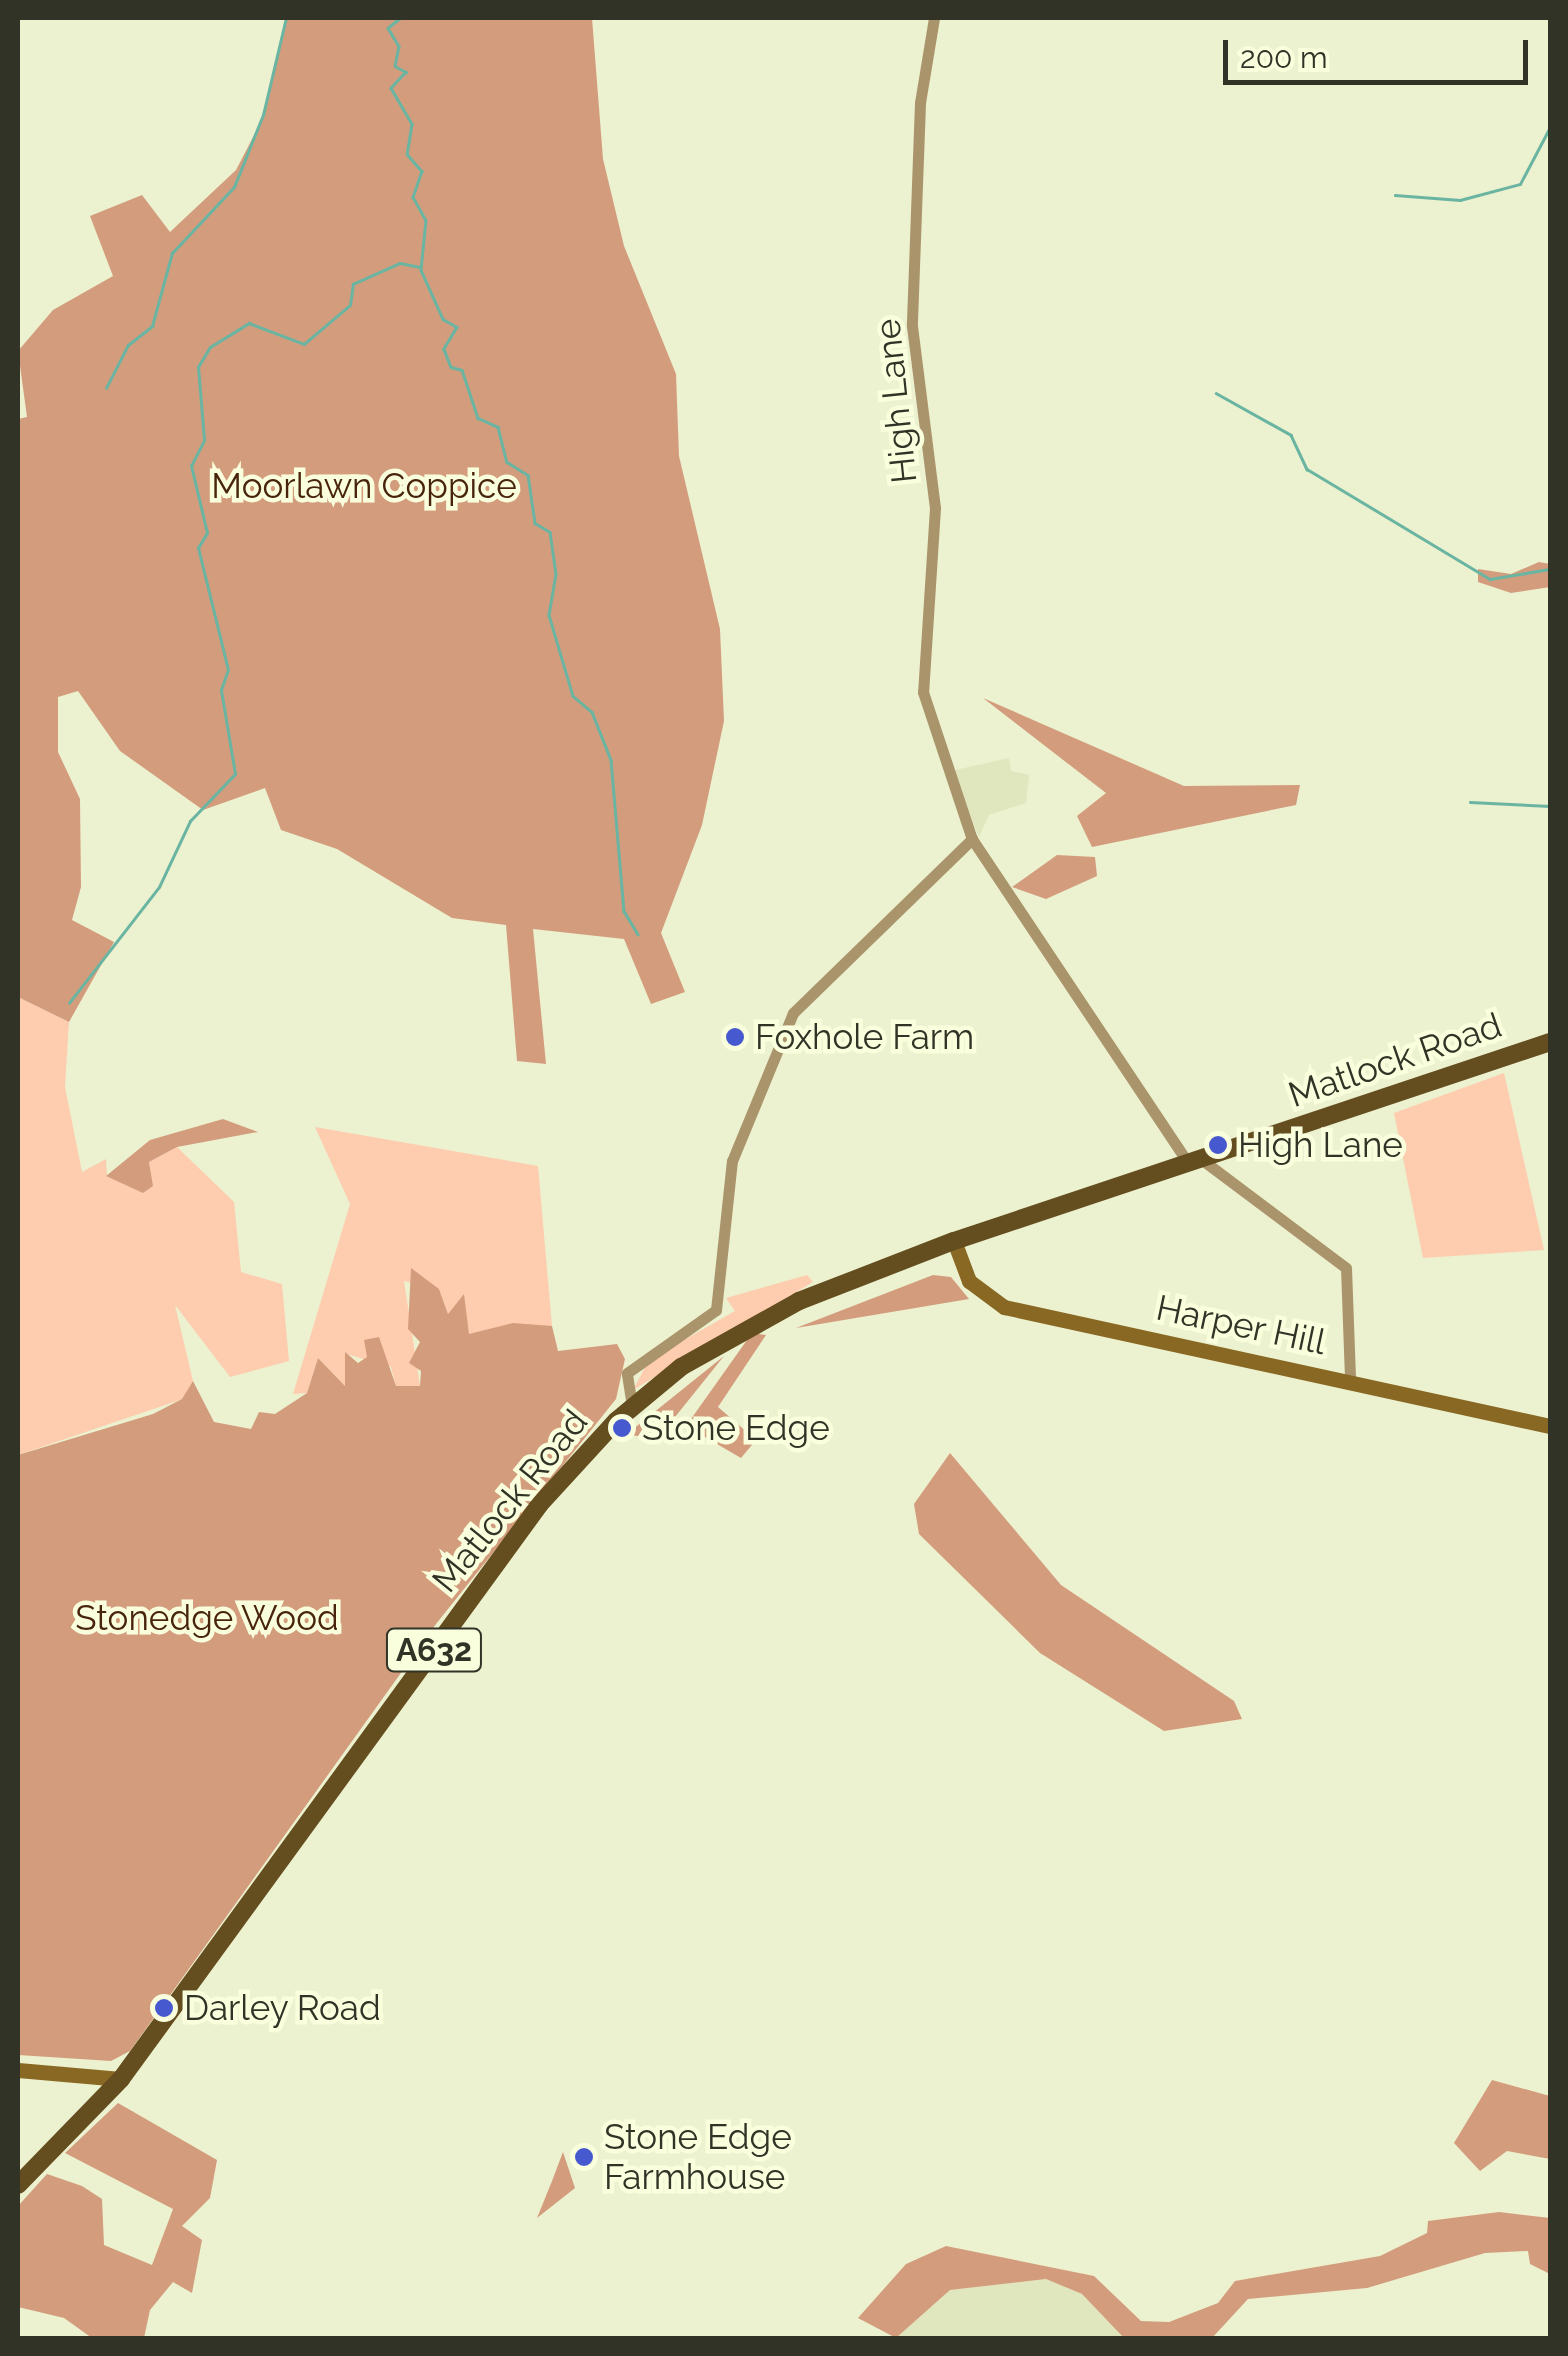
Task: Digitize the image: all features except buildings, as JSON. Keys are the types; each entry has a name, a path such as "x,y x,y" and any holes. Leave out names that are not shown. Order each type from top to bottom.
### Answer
{"main road":[{"name":"Matlock Road","path":"18,2184 121,2079 540,1504 632,1406 737,1330 954,1241 1550,1042"}],"street":[{"name":"High Lane","path":"934,18 916,151 912,326 935,508 920,646 937,748 972,839 1194,1161 1346,1268 1350,1378"},
{"path":"632,1406 627,1373 716,1310 732,1160 793,1013 972,839"},
{"name":"Harper Hill","path":"954,1241 969,1281 1004,1307 1350,1378 1550,1426"},
{"path":"18,2070 121,2079"}],"shaded area":[{"path":"1009,758 1011,771 1029,775 1026,803 989,815 979,837 951,771"},
{"path":"18,997 69,1022 65,1087 82,1172 106,1159 107,1175 143,1193 152,1186 149,1162 177,1147 234,1202 241,1272 282,1284 289,1361 230,1377 175,1305 193,1381 183,1399 18,1455"},
{"path":"1504,1073 1544,1250 1423,1258 1394,1113"},
{"path":"315,1127 538,1166 552,1326 469,1334 463,1296 448,1314 439,1289 404,1281 420,1386 396,1387 391,1367 346,1354 345,1386 318,1358 307,1393 293,1394 350,1204"},
{"path":"807,1275 813,1282 633,1390 649,1360 735,1311 726,1298"},
{"path":"1046,2279 1082,2294 1124,2338 896,2338 950,2290"}],"green space":[{"name":"Moorlawn Coppice","path":"287,18 592,18 603,159 624,246 676,374 679,456 720,629 724,721 702,825 661,933 685,992 651,1004 624,939 533,929 546,1064 517,1061 506,925 452,918 337,849 281,830 265,788 203,810 120,751 78,691 58,697 58,752 80,799 81,887 72,920 114,942 69,1022 18,997 18,419 27,417 18,351 53,310 113,276 90,216 142,195 170,232 236,170 264,116"},
{"path":"1539,562 1550,564 1550,587 1511,593 1478,582 1478,569 1511,574"},
{"path":"983,698 1184,786 1300,785 1296,805 1092,847 1077,816 1106,793"},
{"path":"1057,855 1095,857 1097,876 1046,899 1012,887"},
{"path":"223,1119 258,1132 177,1147 149,1162 153,1186 143,1193 106,1176 150,1140"},
{"name":"Stonedge Wood","path":"411,1268 439,1289 448,1314 464,1294 469,1334 513,1323 552,1326 558,1351 617,1344 625,1359 616,1399 436,1624 130,2051 111,2061 18,2055 18,1455 153,1414 182,1399 193,1381 214,1422 251,1429 259,1412 275,1414 307,1393 318,1358 345,1386 345,1352 358,1363 367,1357 364,1340 379,1337 396,1386 420,1386 421,1371 409,1363 420,1342 408,1329"},
{"path":"933,1275 951,1277 969,1299 796,1328"},
{"path":"752,1333 766,1335 718,1407 756,1440 741,1458 686,1426"},
{"path":"724,1356 671,1422 667,1442 627,1434"},
{"path":"950,1453 1061,1585 1234,1701 1242,1719 1164,1731 1040,1653 919,1534 914,1504"},
{"path":"1492,2080 1550,2096 1550,2159 1507,2151 1480,2171 1454,2143"},
{"path":"118,2103 217,2160 210,2198 182,2226 202,2240 192,2293 173,2282 150,2310 144,2338 92,2338 64,2318 18,2307 18,2206 47,2174 82,2186 102,2199 104,2245 152,2265 173,2209 65,2153"},
{"path":"563,2152 575,2188 537,2218 552,2181"},
{"path":"1499,2212 1550,2218 1550,2274 1530,2264 1528,2251 1485,2253 1367,2288 1248,2299 1212,2338 1124,2338 1082,2294 1046,2279 950,2290 896,2338 858,2318 906,2264 946,2246 1094,2276 1141,2321 1169,2322 1218,2303 1235,2281 1380,2256 1427,2233 1428,2221"}],"waterway":[{"path":"106,388 128,345 152,326 172,253 234,187 263,115 286,18"},
{"path":"401,18 388,28 399,46 395,66 406,72 391,88 412,124 407,154 422,171 413,197 426,220 421,270 443,319 457,327 444,349 451,367 462,370 478,418 498,427 507,462 528,475 535,523 550,532 556,574 549,615 573,696 592,712 611,760 624,911 638,934"},
{"path":"1395,195 1460,200 1520,184 1550,127"},
{"path":"69,1003 159,887 190,821 235,774 221,690 228,670 198,548 207,533 191,466 204,440 198,367 210,347 249,323 304,344 350,305 353,284 400,263 420,267"},
{"path":"1216,393 1291,435 1307,469 1490,579 1550,569"},
{"path":"1470,802 1550,806"}],"place":[{"name":"Foxhole Farm","path":"735,1037"},
{"name":"High Lane","path":"1218,1145"},
{"name":"Stone Edge","path":"622,1428"},
{"name":"Darley Road","path":"164,2008"},
{"name":"Stone Edge Farmhouse","path":"584,2157"}]}
